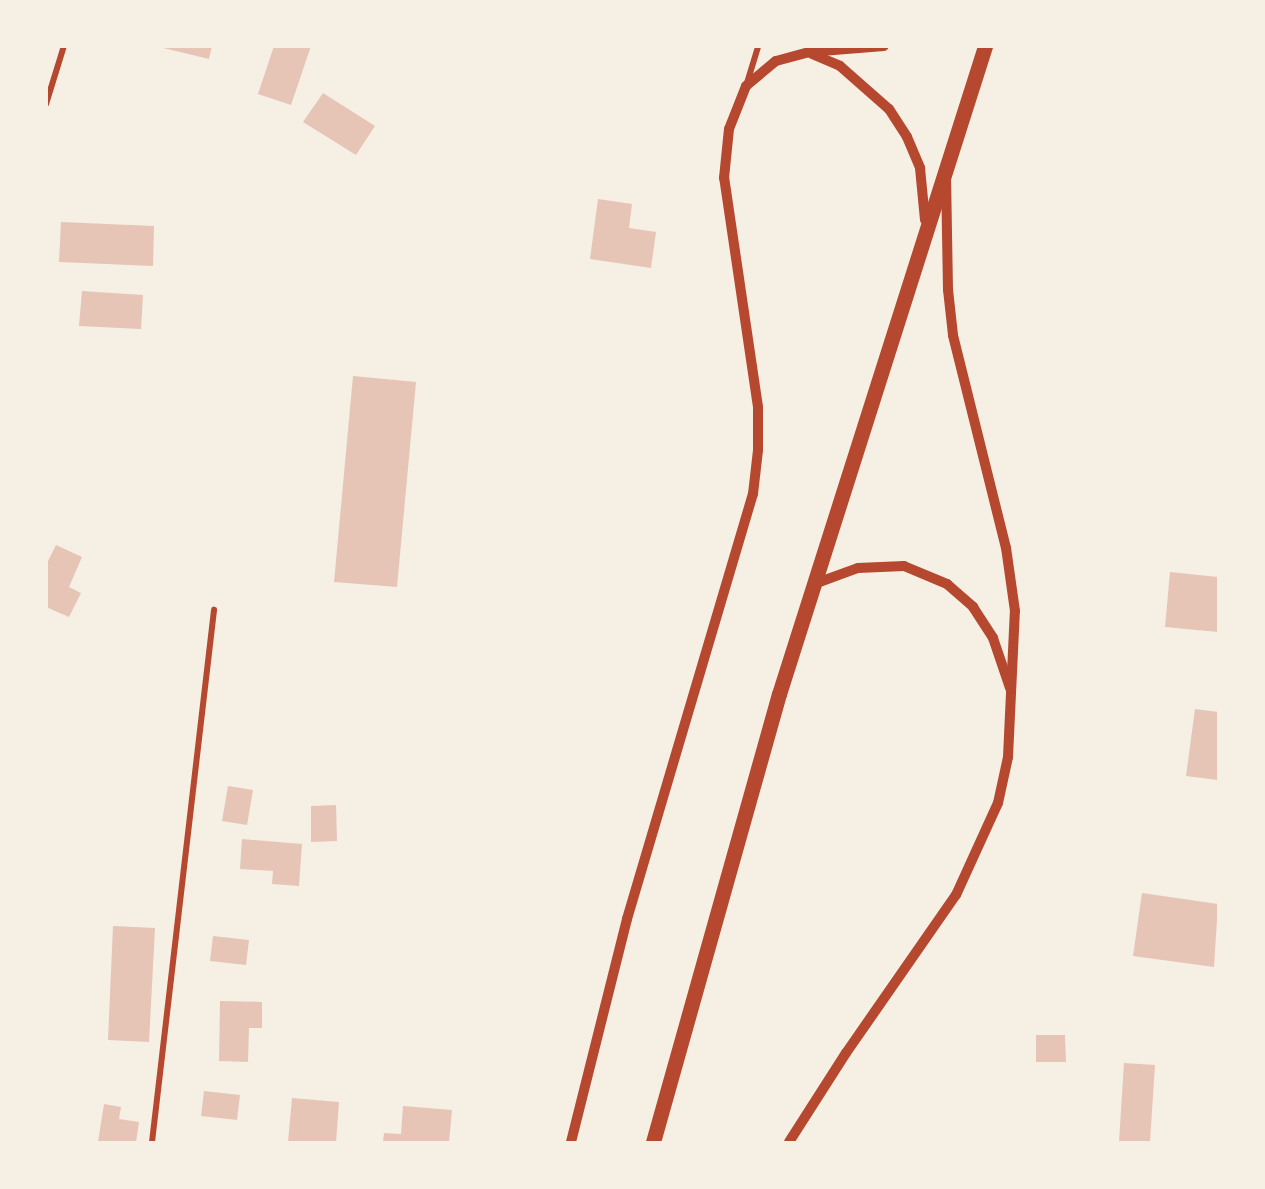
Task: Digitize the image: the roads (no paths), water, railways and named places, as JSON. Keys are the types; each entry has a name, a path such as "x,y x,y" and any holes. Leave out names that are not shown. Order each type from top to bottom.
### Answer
{"main road":[{"path":"653,1143 779,694 985,46"}],"street":[{"path":"46,104 64,46"},
{"path":"571,1143 627,919 753,494 758,450 758,407 724,178 729,129 746,86 758,46"},
{"path":"746,86 776,61 809,52 884,46"},
{"path":"809,52 840,66 867,85 889,109 907,137 920,168 926,200 925,233"},
{"path":"789,1143 839,1062 956,895 998,803 1008,757 1016,611 1006,548 954,335 948,290 946,166"},
{"path":"814,584 858,568 904,566 946,584 973,607 993,638 1012,693"},
{"path":"152,1143 214,610"}]}
